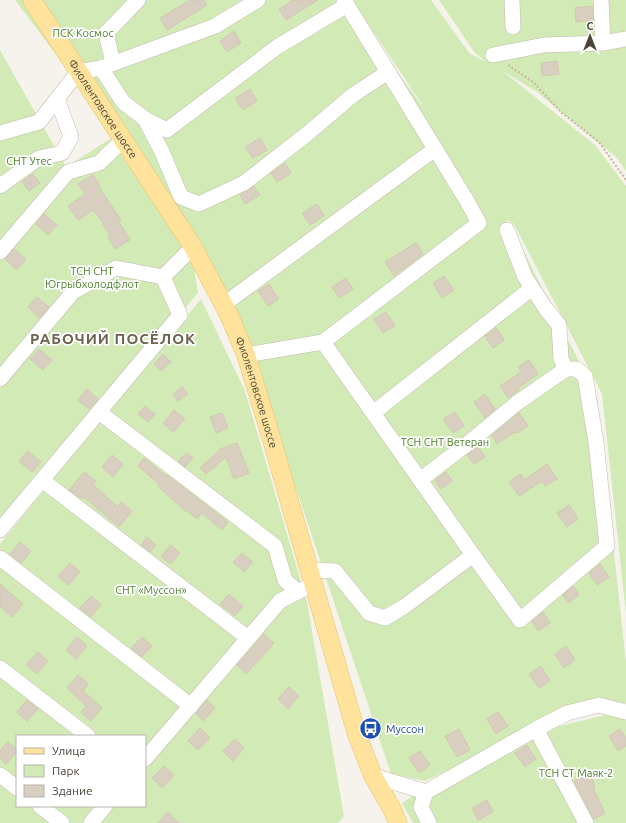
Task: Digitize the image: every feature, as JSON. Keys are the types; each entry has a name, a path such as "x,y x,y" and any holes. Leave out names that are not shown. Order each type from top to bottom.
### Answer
{"main road":[{"name":"Фиолентовское шоссе","path":"32,0 193,247 246,354 307,582 357,735 373,776 392,809 398,823"}],"street":[{"path":"138,0 106,33 107,65 123,102 145,119 167,130"},
{"path":"0,133 38,122 78,72 107,65 215,26 258,0"},
{"path":"512,0 514,27"},
{"path":"600,0 603,43"},
{"path":"159,146 167,130 277,47 345,2 479,223 323,342 246,354"},
{"path":"493,55 544,45 603,43 626,39"},
{"path":"145,119 159,146 181,197 199,204 244,183 307,134 353,95 388,72"},
{"path":"0,186 38,158 62,153 71,137 57,99"},
{"path":"0,252 68,172 99,163 121,142"},
{"path":"223,305 435,149"},
{"path":"506,230 525,277 559,325 561,359 566,369"},
{"path":"163,276 193,247"},
{"path":"0,379 73,292 116,268 163,276"},
{"path":"0,530 180,315 163,276"},
{"path":"373,413 532,288"},
{"path":"323,342 420,480 473,555 520,620 607,546 596,442 587,384 585,376 576,369 566,369 516,403 467,444 420,480"},
{"path":"99,412 275,546 285,580 307,582"},
{"path":"42,480 248,638"},
{"path":"146,758 280,600 307,582 334,571 368,613 385,618 405,606 473,555"},
{"path":"0,558 191,706"},
{"path":"0,668 87,735"},
{"path":"430,823 421,807 426,792 536,729 567,713 599,705 626,712"},
{"path":"536,729 586,823"},
{"path":"0,776 16,787"},
{"path":"373,776 426,792"},
{"path":"41,807 62,823"},
{"path":"91,823 104,807"}],"path":[{"path":"493,55 533,82 562,113 599,142 626,180"}],"green space":[{"name":"ПСК Космос","path":"15,0 242,0 208,21 70,73"},
{"name":"ТСН СНТ Ветеран","path":"250,0 344,0 427,112 352,0 431,0 470,54 487,62 475,53 439,0 626,0 626,171 617,158 537,92 501,70 595,145 626,186 626,613 602,394 514,224 506,219 513,230 597,397 626,662 626,703 585,705 425,781 391,774 298,494 192,255 198,293 0,525 0,245 63,169 110,139 190,251 74,76 214,23"},
{"name":"СНТ Утес","path":"0,50 65,165 0,241"},
{"name":"СНТ «Муссон»","path":"201,299 245,391 307,602 344,816 338,823 0,823 0,544"},
{"name":"ТСН СТ Маяк-2","path":"626,710 626,823 413,823 402,803 428,786 547,729"}],"building":[{"path":"190,0 204,0 207,5 167,30 160,18"},
{"path":"293,0 318,0 286,20 279,9"},
{"path":"592,6 593,20 576,22 575,8"},
{"path":"234,31 241,43 227,52 220,41"},
{"path":"557,61 559,74 542,76 541,63"},
{"path":"250,89 257,101 243,110 235,98"},
{"path":"260,138 267,150 253,158 245,147"},
{"path":"285,163 291,173 277,182 271,173"},
{"path":"33,174 40,183 29,191 22,182"},
{"path":"93,175 100,186 99,187 121,220 119,222 130,240 115,249 108,237 110,236 96,212 94,213 93,210 78,220 68,206 85,194 78,184"},
{"path":"254,186 260,195 245,204 240,195"},
{"path":"317,204 324,216 310,225 302,213"},
{"path":"44,214 57,225 48,235 36,224"},
{"path":"416,243 423,254 394,276 385,262"},
{"path":"14,249 26,259 17,270 5,259"},
{"path":"444,276 454,290 442,298 433,283"},
{"path":"346,278 353,289 339,298 332,287"},
{"path":"269,284 279,299 268,306 258,291"},
{"path":"37,297 49,307 40,318 28,307"},
{"path":"386,312 395,326 383,333 374,319"},
{"path":"496,328 504,340 493,348 485,336"},
{"path":"39,349 52,360 43,370 30,359"},
{"path":"163,354 171,362 161,371 154,364"},
{"path":"529,360 538,374 518,388 519,390 508,398 500,386 521,372 518,367"},
{"path":"182,387 188,394 178,401 173,394"},
{"path":"87,389 98,399 89,409 78,400"},
{"path":"485,394 495,409 485,418 474,402"},
{"path":"145,406 155,414 148,422 138,414"},
{"path":"174,410 185,419 173,432 163,423"},
{"path":"455,412 464,426 453,433 443,419"},
{"path":"222,413 228,428 216,433 210,417"},
{"path":"519,413 528,426 517,433 515,432 497,444 492,435"},
{"path":"237,443 249,473 234,479 226,457 206,474 200,468 220,449"},
{"path":"478,447 485,457 474,464 467,455"},
{"path":"28,451 41,462 32,472 19,461"},
{"path":"186,453 193,458 185,467 178,461"},
{"path":"112,455 123,464 113,477 102,467"},
{"path":"144,458 228,522 222,530 202,513 197,519 186,510 185,511 158,486 159,484 138,466"},
{"path":"547,464 557,479 545,486 542,481 519,496 509,482 521,474 524,480"},
{"path":"84,472 96,481 93,485 118,507 121,502 132,511 119,527 84,497 82,499 69,490"},
{"path":"446,472 452,481 441,489 435,480"},
{"path":"569,505 578,519 567,527 557,513"},
{"path":"147,537 156,545 150,552 141,545"},
{"path":"20,542 31,551 21,563 10,554"},
{"path":"171,545 180,553 170,564 161,556"},
{"path":"242,553 253,562 244,572 233,562"},
{"path":"70,563 80,572 68,585 58,576"},
{"path":"600,564 609,577 597,585 589,573"},
{"path":"0,584 23,604 12,617 0,607"},
{"path":"573,586 579,595 568,603 563,595"},
{"path":"229,594 243,606 235,616 220,604"},
{"path":"91,596 101,605 91,617 80,608"},
{"path":"543,612 550,623 538,631 532,621"},
{"path":"264,634 274,643 246,674 237,665"},
{"path":"77,637 87,646 76,659 66,650"},
{"path":"142,637 152,646 142,657 131,648"},
{"path":"566,646 575,660 564,668 555,654"},
{"path":"38,652 48,661 37,674 26,665"},
{"path":"541,666 550,681 539,688 529,674"},
{"path":"78,675 88,684 83,691 102,708 91,721 81,712 86,706 67,688"},
{"path":"289,687 299,696 288,709 278,699"},
{"path":"27,700 38,709 27,721 17,712"},
{"path":"207,700 215,708 203,721 196,713"},
{"path":"498,712 508,726 496,734 487,719"},
{"path":"200,728 210,738 198,750 188,741"},
{"path":"459,729 470,750 457,757 445,736"},
{"path":"620,729 626,737 626,746 618,751 609,736"},
{"path":"235,739 244,748 233,761 223,751"},
{"path":"8,742 16,749 16,753 6,764 0,758 0,750"},
{"path":"527,745 536,759 525,767 515,753"},
{"path":"420,751 430,765 419,773 409,758"},
{"path":"164,766 174,775 162,788 152,778"},
{"path":"590,774 595,787 593,788 605,813 594,819 574,781"},
{"path":"487,800 493,812 478,820 472,808"},
{"path":"168,812 179,823 158,823"}],"place":[{"name":"Муссон","path":"371,729"}],"district":[{"name":"РАБОЧИЙ ПОСЁЛОК","path":"113,338"}],"park label":[{"name":"ТСН СНТ Югрыбхолодфлот","path":"92,277"}]}
